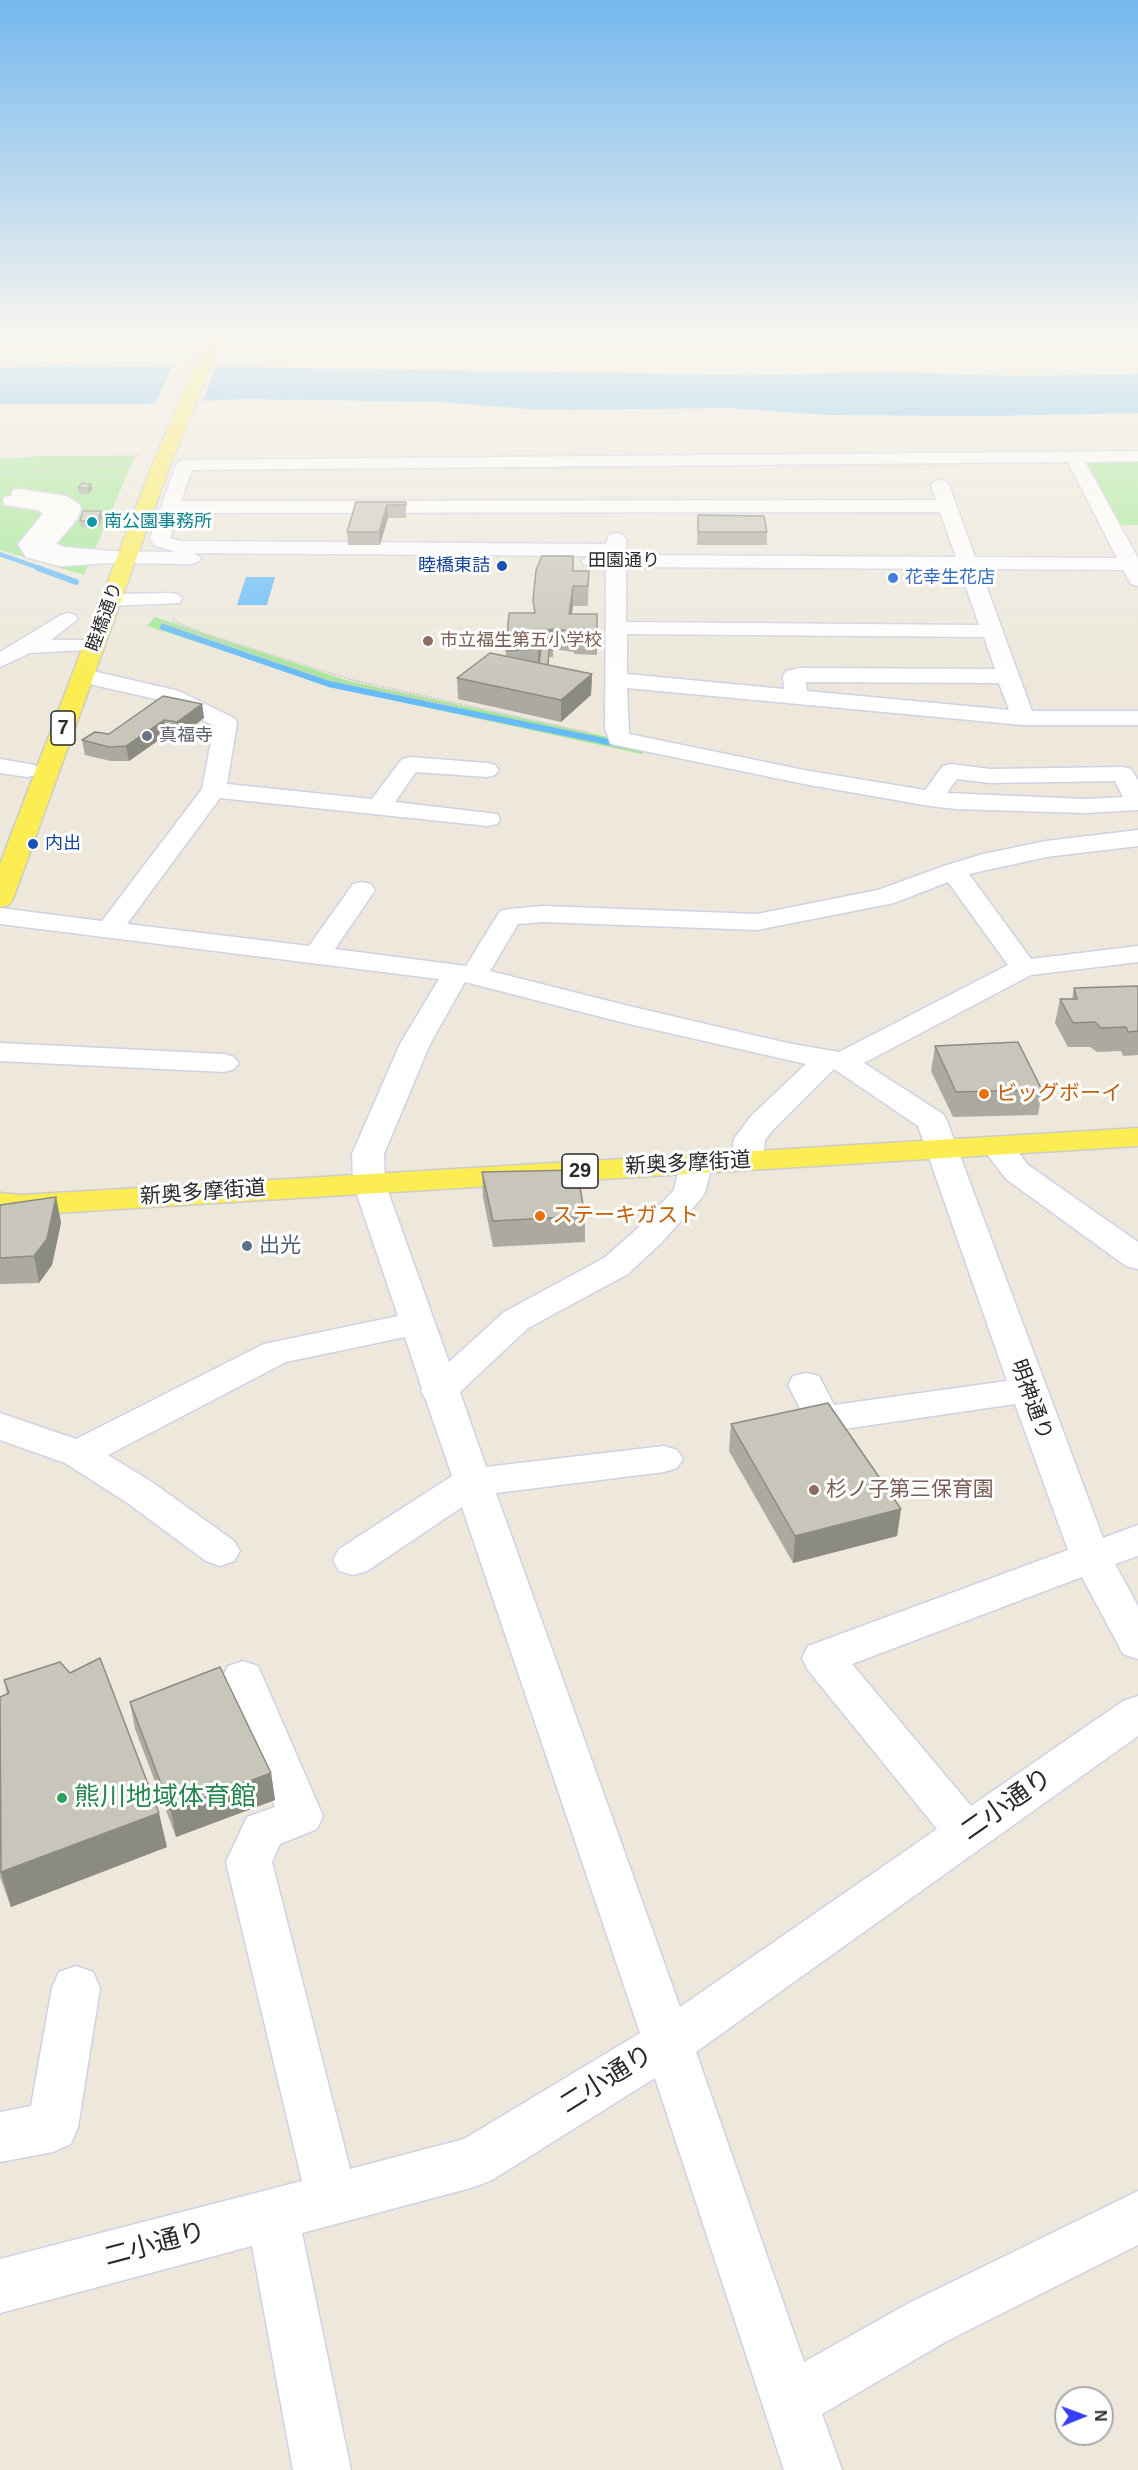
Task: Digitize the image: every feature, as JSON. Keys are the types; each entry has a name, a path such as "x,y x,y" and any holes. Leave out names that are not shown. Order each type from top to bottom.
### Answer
{"main road":[{"name":"睦橋通り","path":"0,843 78,645 119,557 152,452"},
{"name":"睦橋通り","path":"0,899 112,600 119,557"},
{"name":"新奥多摩街道","path":"7,1206 1138,1137"}],"street":[{"path":"615,555 179,547 161,541 160,537 185,465 845,461 1138,456"},
{"path":"1074,457 1120,528 1135,570"},
{"path":"931,460 1023,718"},
{"path":"845,461 850,480"},
{"path":"616,462 616,729 619,739 804,777 930,799 951,771 990,776 1123,774 1138,803"},
{"name":"田園通り","path":"11,486 60,500 72,508 68,519 46,544 50,549 63,553 189,558 615,555 968,563 1135,570"},
{"path":"170,507 948,506"},
{"path":"112,600 163,610 189,558"},
{"path":"0,661 68,619"},
{"path":"617,628 992,631"},
{"path":"0,640 13,646 78,645"},
{"path":"796,696 794,676 800,675 1008,676"},
{"path":"917,675 924,709"},
{"path":"84,676 171,696 226,723 214,790 109,929"},
{"path":"617,680 1023,718 1138,718"},
{"path":"378,808 410,764 487,770"},
{"path":"0,766 27,770"},
{"path":"214,790 488,819"},
{"path":"813,2470 668,2043 439,1390 369,1183 368,1154 415,1044 509,917 543,914 757,922 885,897 953,871 1046,849 1138,838"},
{"path":"953,871 1024,969"},
{"path":"317,955 362,890"},
{"path":"0,916 465,974 636,1017 787,1052 836,1060"},
{"path":"747,1161 750,1139 762,1123 836,1060 1024,969 1138,954"},
{"path":"0,1052 224,1063"},
{"name":"明神通り","path":"836,1060 929,1118 1091,1558 1138,1643"},
{"path":"997,1146 1017,1172 1138,1258"},
{"path":"439,1390 516,1320 616,1266 689,1194 696,1164"},
{"path":"78,1454 276,1352 418,1323"},
{"path":"806,1385 823,1419 1028,1390"},
{"path":"0,1426 78,1454 139,1492 220,1551"},
{"path":"352,1560 472,1482 664,1459"},
{"path":"967,1833 823,1658 1138,1540"},
{"path":"243,1678 301,1816 264,1831 249,1862 332,2199"},
{"name":"二小通り","path":"0,2286 474,2162 668,2043 1138,1713"},
{"path":"0,2137 53,2127 76,1988"},
{"path":"272,2215 322,2470"},
{"path":"790,2401 928,2322 1138,2217"}],"path":[{"path":"104,466 115,455 152,452"},
{"path":"11,486 104,466 126,466"},
{"path":"163,610 330,680 619,739"},
{"path":"163,610 208,635 352,680 619,739"}],"green space":[{"path":"43,456 135,456 84,575 0,550 0,459"},
{"path":"1138,457 1138,525 1112,525 1077,459"},
{"path":"155,617 348,681 650,746 642,754 341,689 147,626"}],"water":[{"path":"246,577 275,577 267,605 237,605"}],"building":[{"path":"82,483 91,484 88,488 78,488"},
{"path":"356,502 406,502 406,505 387,505 379,532 347,532"},
{"path":"83,511 101,511 98,520 80,521"},
{"path":"698,515 764,516 767,532 698,532"},
{"path":"542,556 573,556 573,571 589,571 588,586 573,586 569,614 597,614 597,634 574,634 574,631 553,629 542,631 538,649 506,651 509,613 535,613 533,600 536,570"},
{"path":"553,642 553,650 549,650 548,665 539,663 542,644"},
{"path":"490,653 592,674 561,700 457,678"},
{"path":"163,696 202,704 177,722 164,720 126,746 109,747 82,740 95,732 109,734"},
{"path":"1138,986 1138,1031 1128,1032 1126,1027 1101,1028 1095,1022 1073,1023 1060,999 1077,999 1074,988"},
{"path":"1018,1042 1042,1090 956,1092 935,1046"},
{"path":"577,1170 585,1216 493,1221 482,1172"},
{"path":"56,1197 47,1239 34,1256 0,1258 0,1205"},
{"path":"828,1403 901,1509 795,1536 731,1424"},
{"path":"100,1658 159,1813 1,1872 0,1697 9,1693 4,1680 60,1662 70,1673"},
{"path":"220,1667 271,1773 171,1810 130,1702"}],"waterway":[{"path":"0,554 42,569"},
{"path":"38,568 76,582"},
{"path":"163,627 329,684 623,745"}],"place":[{"name":"南公園事務所","path":"92,522"},
{"name":"睦橋東詰","path":"502,566"},
{"name":"花幸生花店","path":"893,578"},
{"name":"市立福生第五小学校","path":"428,641"},
{"name":"真福寺","path":"147,736"},
{"name":"内出","path":"33,844"},
{"name":"ビッグボーイ","path":"984,1094"},
{"name":"ステーキガスト","path":"540,1216"},
{"name":"出光","path":"247,1246"},
{"name":"杉ノ子第三保育園","path":"814,1490"},
{"name":"熊川地域体育館","path":"62,1798"}]}
